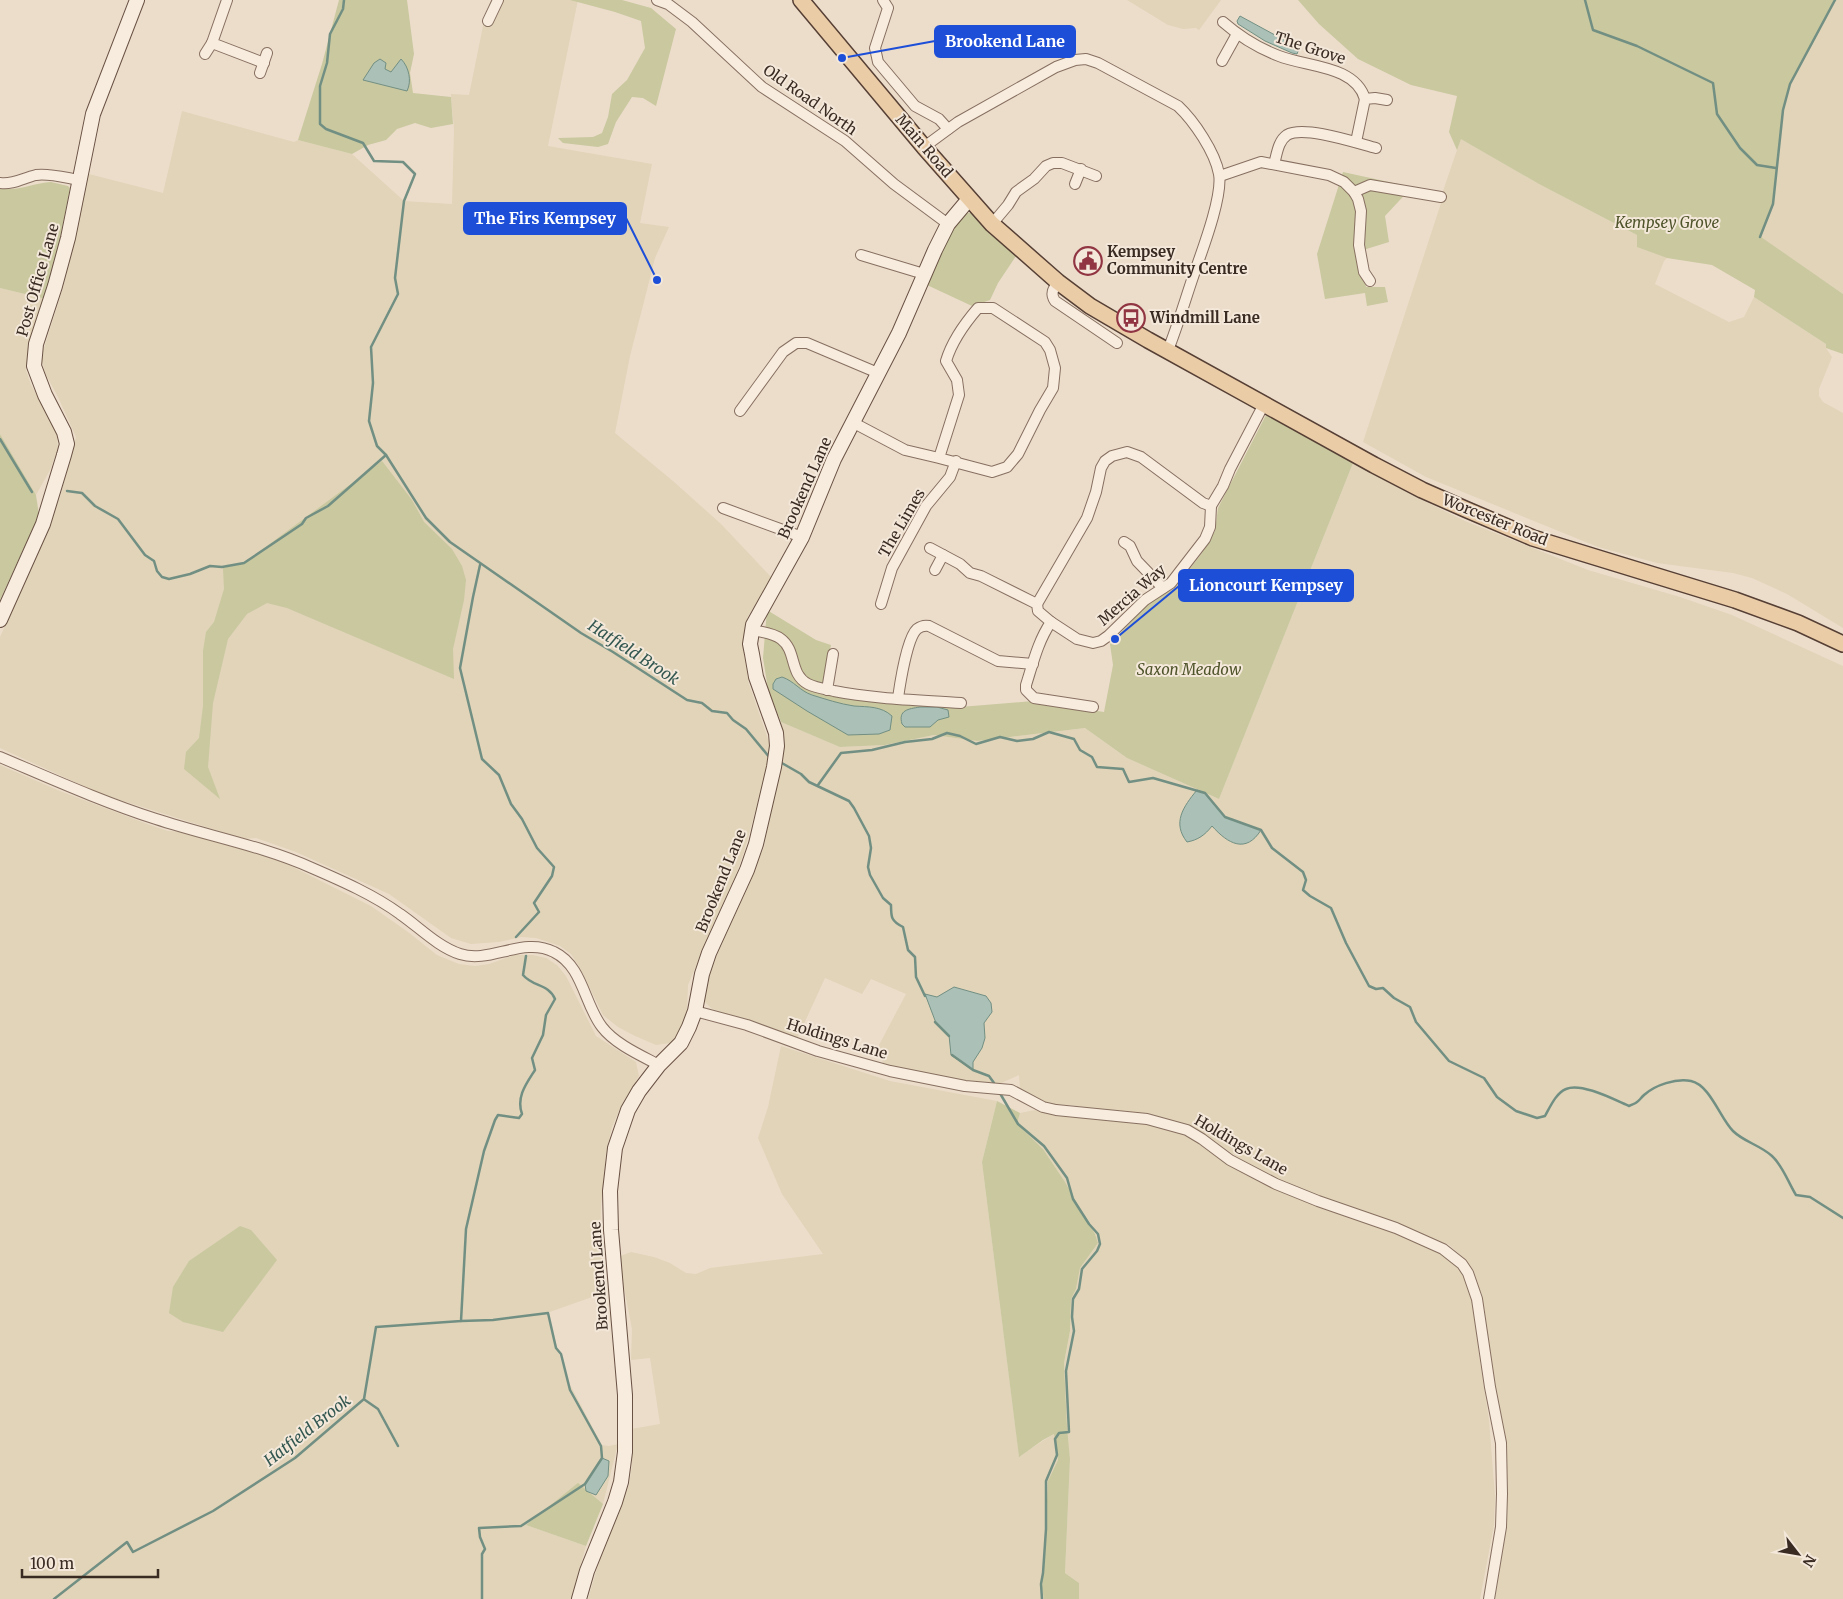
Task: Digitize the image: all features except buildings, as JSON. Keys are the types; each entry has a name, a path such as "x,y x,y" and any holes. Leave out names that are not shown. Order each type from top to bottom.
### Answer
{"main road":[{"name":"Main Road","path":"801,0 924,147 992,224 1058,282 1090,306 1168,350"},
{"name":"Worcester Road","path":"1168,350 1422,490 1525,534 1735,600 1798,623 1843,644"}],"street":[{"name":"Post Office Lane","path":"0,620 43,524 66,444 59,420 45,395 37,375 34,357 36,344 68,238 93,114 137,0"},
{"path":"205,54 212,43 227,0"},
{"path":"488,21 498,0"},
{"name":"Old Road North","path":"657,0 668,4 692,22 762,86 845,141 894,184 948,224"},
{"path":"883,0 888,8 876,48 878,62 915,106 939,119 948,129"},
{"name":"The Grove","path":"1223,22 1237,34 1280,56 1350,78 1361,88 1365,99"},
{"path":"1222,61 1237,34"},
{"path":"212,43 266,58 260,73"},
{"path":"924,147 948,129 1056,67 1074,60 1086,59 1114,70 1178,106 1186,114 1206,143 1217,164 1220,176 1214,212 1168,350"},
{"path":"1356,142 1365,99 1387,100"},
{"path":"1274,164 1282,140 1292,133 1323,134 1376,148"},
{"path":"992,224 1016,192 1034,179 1046,166 1062,162 1096,176"},
{"path":"1220,176 1261,162 1335,177 1354,192 1358,199 1361,211 1359,245 1364,272 1370,281"},
{"path":"1075,184 1081,170"},
{"path":"0,183 10,183 35,175 80,180"},
{"path":"1354,192 1370,184 1441,197"},
{"name":"Brookend Lane","path":"579,1599 587,1571 615,1502 621,1482 625,1452 625,1395 611,1230 611,1172 615,1148 628,1110 639,1090 659,1065 681,1043 695,1011 702,974 709,953 747,870 756,844 774,767 776,733 756,677 750,644 752,630 802,537 834,459 899,333 948,224 969,199"},
{"path":"860,255 924,274"},
{"path":"1058,282 1053,289 1052,296 1055,301 1118,343"},
{"path":"852,422 905,450 992,472 1007,468 1018,454 1053,388 1055,368 1050,350 1045,342 993,308 978,308 950,348 946,361 958,380 959,395 939,458"},
{"path":"740,411 783,352 796,343 807,343 878,373"},
{"name":"Mercia Way","path":"930,548 960,564 970,573 981,576 1037,604 1038,611 1051,622 1084,642 1093,643 1101,641 1145,600 1171,583 1205,540 1210,527 1211,506 1264,404"},
{"path":"1037,604 1087,518 1096,492 1101,468 1105,461 1112,456 1127,452 1141,456 1203,503 1211,506"},
{"name":"The Limes","path":"881,604 892,568 926,506 950,477 956,462"},
{"path":"723,508 802,537"},
{"path":"1124,542 1130,546 1137,561 1163,588"},
{"path":"935,570 943,555"},
{"path":"1051,622 1043,633 1026,690 1031,696 1093,707"},
{"path":"898,698 901,674 913,635 923,625 929,626 998,661 1033,664"},
{"path":"752,630 773,635 782,640 789,647 793,666 798,675 805,683 816,687 857,696 961,703"},
{"path":"827,690 833,654"},
{"path":"0,757 118,806 286,856 390,907 444,946 459,954 476,957 535,947 554,952 571,966 603,1029 631,1049 659,1065"},
{"name":"Holdings Lane","path":"695,1011 747,1025 818,1051 890,1071 965,1086 1011,1090 1042,1107 1056,1110 1147,1119 1172,1125 1202,1138 1230,1160 1276,1184 1318,1201 1396,1228 1442,1249 1455,1258 1468,1273 1478,1300 1490,1387 1501,1443 1501,1527 1489,1599"}],"shaded area":[{"path":"491,0 578,0 548,146 652,164 640,223 669,227 655,258 630,356 615,433 721,524 772,578 747,618 744,653 749,684 770,745 770,758 744,852 733,883 688,985 687,1010 683,1031 670,1043 656,1045 618,1027 603,1015 580,968 571,954 560,946 536,938 521,937 499,942 471,944 451,938 389,894 296,852 256,838 244,839 101,794 0,748 0,637 39,550 60,497 76,437 45,373 41,357 63,288 85,173 163,193 182,111 294,142 298,140 352,154 404,201 452,204 454,129 451,94 469,95 484,21"},
{"path":"1127,0 1221,0 1199,30 1196,28 1183,29 1168,25"},
{"path":"1836,0 1843,0 1843,294 1760,237 1773,204 1783,110 1790,84"},
{"path":"1240,16 1297,47 1299,49 1297,54 1265,41 1238,24 1237,21"},
{"path":"380,59 386,63 385,69 391,72 401,59 404,62 408,70 409,79 407,91 363,80 374,63"},
{"path":"1461,138 1539,184 1637,235 1638,247 1667,258 1655,284 1729,322 1744,317 1754,297 1826,344 1826,348 1832,357 1819,389 1819,396 1823,402 1843,413 1843,628 1787,594 1752,578 1733,573 1657,563 1598,547 1426,477 1363,442"},
{"path":"0,288 46,299 32,339 26,370 31,385 56,428 58,448 50,470 36,495 0,434"},
{"path":"1353,463 1465,521 1588,570 1680,597 1732,615 1843,666 1843,1599 1493,1599 1506,1524 1507,1478 1503,1431 1495,1394 1482,1294 1466,1260 1448,1244 1435,1241 1397,1223 1319,1197 1277,1179 1246,1163 1193,1127 1161,1119 1070,1105 1047,1104 1020,1090 1019,1075 999,1084 975,1084 883,1064 879,1045 906,994 871,979 862,994 825,978 797,1039 712,1009 704,1001 708,974 715,951 764,847 781,762 781,722 841,747 885,745 934,735 977,741 1085,728 1127,758 1219,799"},
{"path":"782,677 812,695 843,704 883,710 892,716 890,730 879,734 848,735 773,689 776,679"},
{"path":"920,707 937,707 948,710 949,717 938,720 930,727 905,727 901,719 903,713"},
{"path":"0,765 60,791 150,825 168,831 188,832 279,860 371,906 437,955 459,964 475,966 489,964 514,955 533,955 546,958 557,965 566,976 596,1036 636,1062 639,1076 622,1104 612,1127 606,1153 600,1240 606,1292 547,1313 566,1377 602,1445 618,1444 603,1504 578,1484 526,1525 586,1546 571,1599 0,1599"},
{"path":"1197,790 1205,793 1225,817 1261,830 1249,842 1237,844 1224,838 1212,826 1201,837 1187,842 1180,828 1181,815"},
{"path":"954,987 986,996 991,1003 992,1012 984,1023 985,1038 982,1048 973,1062 973,1070 951,1055 949,1035 936,1023 925,994 937,997"},
{"path":"781,1046 890,1081 997,1101 982,1162 1019,1456 1054,1434 1058,1460 1048,1481 1042,1589 1044,1599 588,1599 603,1548 629,1485 632,1465 631,1429 660,1424 650,1358 631,1360 632,1329 618,1257 631,1252 654,1257 670,1263 686,1273 696,1274 710,1268 823,1254 782,1194 758,1138 768,1107"},
{"path":"1035,1110 1048,1114 1155,1125 1183,1132 1201,1143 1221,1160 1249,1176 1306,1202 1345,1213 1427,1246 1452,1260 1461,1270 1472,1294 1489,1420 1495,1496 1494,1525 1480,1599 1079,1599 1079,1583 1065,1573 1070,1459 1064,1363 1070,1331 1071,1299 1076,1289 1080,1268 1098,1243 1095,1234 1065,1182 1043,1149 1017,1124 1020,1113"},
{"path":"602,1458 609,1461 608,1476 596,1495 586,1491 585,1484"}],"green space":[{"path":"339,0 407,0 414,54 410,73 413,93 451,97 453,124 431,128 415,123 397,129 386,140 368,145 352,154 298,140 322,64"},
{"path":"570,0 622,0 651,8 676,29 656,106 643,98 632,97 616,122 608,144 598,147 563,143 558,138 593,137 602,133 608,117 612,94 627,80 645,48 641,21"},
{"name":"Kempsey Grove","path":"1298,0 1835,0 1790,84 1783,110 1773,204 1761,237 1843,294 1843,354 1826,348 1826,344 1754,297 1755,290 1712,265 1667,258 1637,247 1637,235 1539,184 1461,139 1457,150 1449,132 1457,96 1411,85 1358,59 1319,24"},
{"path":"1343,172 1412,187 1385,216 1389,242 1360,251 1366,287 1385,287 1388,302 1367,306 1365,293 1325,299 1317,254"},
{"path":"51,182 70,188 46,299 0,288 0,188 13,189"},
{"path":"967,213 972,213 1016,256 998,283 990,300 972,306 927,285 938,256 954,226"},
{"name":"Saxon Meadow","path":"1266,415 1353,463 1219,799 1127,758 1085,728 977,741 934,735 885,745 840,747 781,722 768,689 763,658 767,610 816,640 831,645 823,690 960,707 1033,701 1104,712 1113,665 1110,644 1148,603 1176,587 1202,553 1215,531 1218,508"},
{"path":"0,434 36,495 39,515 0,600"},
{"path":"382,461 412,500 424,522 452,549 462,566 466,580 464,600 453,649 454,679 287,608 267,603 247,614 228,639 213,703 208,767 220,799 184,769 186,752 199,738 203,706 203,651 206,632 214,622 224,589 223,568 244,563"},
{"path":"997,1101 1020,1113 1017,1124 1043,1149 1065,1182 1095,1234 1098,1243 1080,1268 1076,1289 1071,1299 1070,1331 1064,1363 1070,1459 1065,1573 1079,1583 1079,1599 1044,1599 1042,1589 1048,1481 1058,1460 1054,1434 1019,1457 982,1162"},
{"path":"240,1226 251,1230 277,1260 223,1332 183,1322 169,1313 173,1287 189,1261"},
{"path":"578,1483 603,1504 586,1546 526,1525"}],"waterway":[{"name":"Hatfield Brook","path":"344,0 343,9 330,34 327,63 320,86 320,124 326,129 363,143 374,161 403,162 415,174 404,201 395,278 398,294 371,347 373,383 369,421 377,446 386,455 426,518 450,542 581,633 687,700 702,703 712,711 727,713 746,729 770,758"},
{"path":"1585,0 1593,30 1637,46 1713,83 1717,114 1740,148 1757,165 1776,168"},
{"path":"1760,237 1773,204 1783,110 1790,84 1835,0"},
{"path":"0,439 32,492"},
{"path":"67,491 82,493 95,506 118,519 145,555 154,561 157,571 162,577 169,579 190,574 210,566 222,567 244,563 302,524 306,518 328,506 386,455"},
{"name":"Hatfield Brook","path":"480,565 460,668 482,759 499,775 511,804 522,819 537,848 554,867 552,876 534,903 539,912 516,937"},
{"path":"818,785 841,753 872,750 905,742 932,739 947,733 960,736 976,744 1000,737 1017,741 1033,739 1049,732 1074,739 1080,750 1092,757 1097,767 1123,769 1129,782 1153,778 1205,793 1225,817 1261,830 1272,848 1303,872 1306,880 1303,890 1331,908 1346,943 1369,986 1376,989 1383,988 1394,998 1410,1007 1416,1022 1449,1061 1484,1078 1497,1097 1516,1111 1537,1118 1545,1116 1559,1094 1572,1087 1589,1090 1629,1106 1660,1085 1672,1081 1691,1081 1704,1089 1733,1131 1767,1152 1776,1160 1796,1195 1810,1197 1843,1218"},
{"name":"Hatfield Brook","path":"780,762 801,774 809,782 849,801 854,808 869,836 871,848 868,867 870,875 883,898 891,905 894,921 903,927 908,950 915,957 916,977 925,996"},
{"name":"Hatfield Brook","path":"54,1599 127,1542 133,1552 213,1511 295,1458 364,1399 376,1327 461,1321 466,1229 484,1151 498,1115 519,1118 522,1114 520,1108 521,1096 535,1070 532,1058 543,1035 546,1015 555,999 549,991 531,982 523,975 526,956"},
{"name":"Hatfield Brook","path":"935,1022 949,1036"},
{"name":"Hatfield Brook","path":"952,1055 973,1070 989,1076 994,1083"},
{"name":"Hatfield Brook","path":"1001,1095 1018,1124 1044,1146 1067,1178 1073,1199 1089,1224 1098,1234 1100,1244 1097,1251 1082,1269 1079,1289 1073,1299 1072,1317 1074,1331 1066,1371 1069,1432 1059,1433 1055,1439 1057,1455 1046,1481 1046,1529 1041,1584 1042,1599"},
{"path":"461,1321 493,1320 548,1313 556,1348 561,1354 570,1390 601,1446 602,1458 585,1484 521,1526 479,1528 480,1537 485,1549 482,1554 482,1599"},
{"path":"365,1400 378,1409 398,1446"}],"place":[{"name":"Brookend Lane","path":"842,58"},
{"name":"Kempsey Community Centre","path":"1088,261"},
{"name":"The Firs Kempsey","path":"657,280"},
{"name":"Windmill Lane","path":"1131,318"},
{"name":"Lioncourt Kempsey","path":"1115,639"}]}
